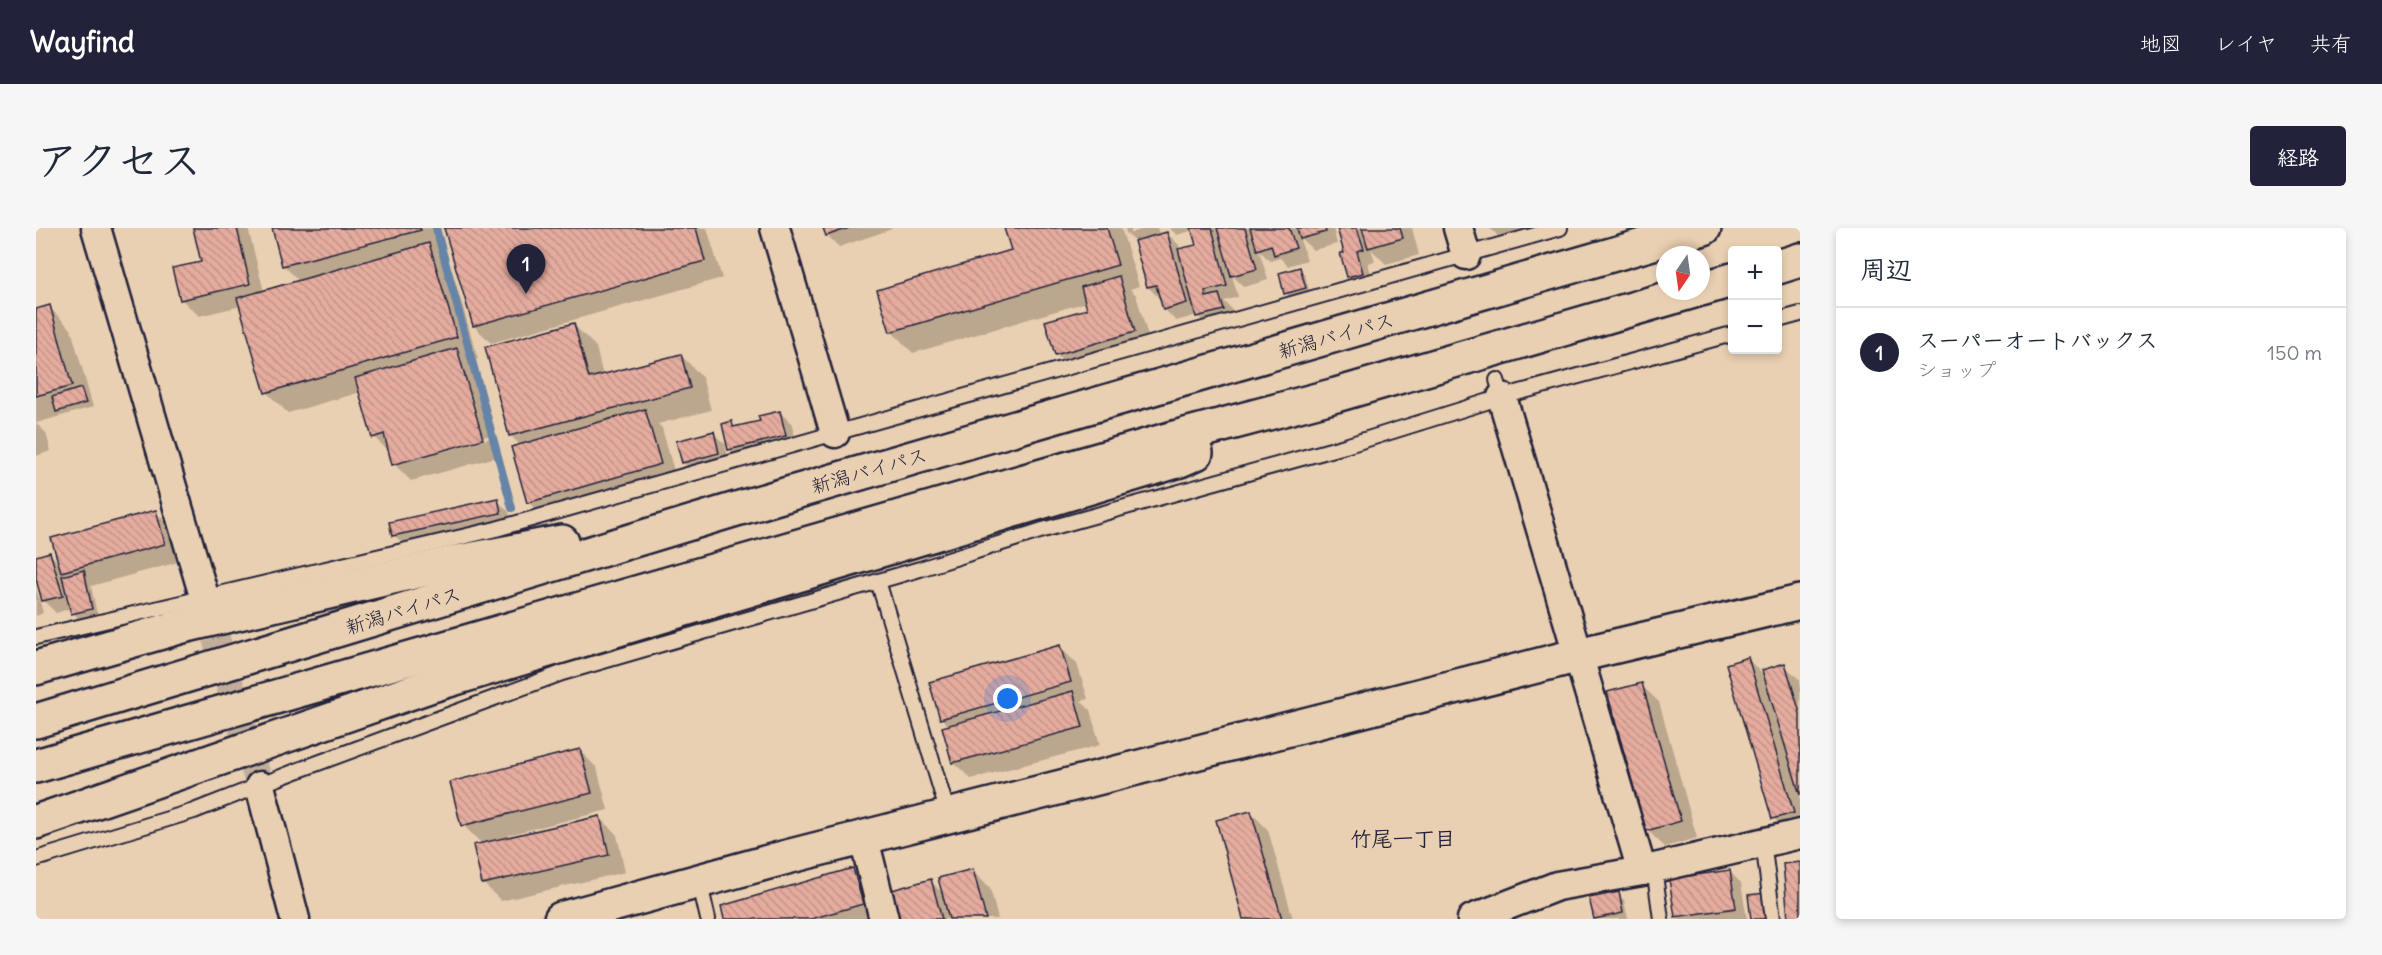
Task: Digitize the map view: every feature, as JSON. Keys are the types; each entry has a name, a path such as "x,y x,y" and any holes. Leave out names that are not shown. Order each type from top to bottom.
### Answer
{"main road":[{"name":"新潟バイパス","path":"36,721 733,510 1704,228"},
{"path":"1782,266 1800,260"},
{"path":"1710,286 1728,281"},
{"path":"36,766 1163,441 1336,395 1663,300"},
{"path":"36,822 432,685 1180,460 1336,395"},
{"path":"36,668 183,626 436,567 733,510"},
{"path":"561,919 699,880 1578,656 1800,602"}],"street":[{"path":"96,228 204,596"},
{"path":"775,228 835,433"},
{"path":"1458,228 1467,261"},
{"path":"1499,389 1578,656 1648,870"},
{"path":"260,786 295,919"},
{"path":"1472,919 1557,886 1648,870 1800,834"},
{"path":"864,838 884,919"}],"lane":[{"path":"36,637 496,529 835,433 1467,261 1560,228"},
{"path":"1782,319 1800,314"},
{"path":"36,859 194,811 562,673 878,581 1043,530 1345,446 1499,389 1728,335"},
{"path":"878,581 949,817"},
{"path":"1763,842 1773,919"},
{"path":"1648,870 1661,919"},
{"path":"699,880 708,919"}],"building":[{"path":"193,228 237,228 250,284 180,300 172,268 201,262"},
{"path":"272,228 420,228 421,230 282,266"},
{"path":"444,228 696,228 705,261 473,326"},
{"path":"823,228 849,228 826,236"},
{"path":"1004,228 1107,228 1118,265 890,332 877,290 1011,250"},
{"path":"1191,228 1212,228 1227,286 1205,291 1206,297 1219,294 1224,310 1196,317 1178,249 1196,245"},
{"path":"1217,228 1245,228 1257,269 1231,276"},
{"path":"1250,228 1289,228 1296,248 1274,255 1271,245 1257,250"},
{"path":"1297,228 1325,228 1326,232 1300,239"},
{"path":"1337,228 1357,228 1364,249 1357,251 1363,273 1347,277 1340,253 1344,253"},
{"path":"1362,228 1400,228 1403,238 1368,248"},
{"path":"1167,232 1187,303 1163,310 1156,285 1147,287 1134,241"},
{"path":"429,243 457,337 265,393 237,298"},
{"path":"1300,267 1306,288 1284,294 1279,273"},
{"path":"1119,276 1135,332 1055,355 1045,321 1087,309 1081,287"},
{"path":"50,305 72,386 36,396 36,309"},
{"path":"574,323 589,378 681,354 690,388 509,436 485,347"},
{"path":"457,348 483,439 392,465 384,434 372,438 355,378"},
{"path":"81,388 86,403 56,412 52,397"},
{"path":"645,409 661,464 527,503 511,447"},
{"path":"780,411 786,436 728,450 722,424 732,421 733,427 760,421 758,416"},
{"path":"714,431 719,453 682,463 676,441"},
{"path":"498,498 501,513 392,536 389,522"},
{"path":"156,510 165,544 61,572 51,538"},
{"path":"50,552 63,596 42,601 36,579 36,556"},
{"path":"84,570 92,609 71,614 62,576"},
{"path":"1060,645 1071,682 940,719 929,682"},
{"path":"1748,657 1794,813 1772,819 1726,664"},
{"path":"1785,663 1800,713 1800,795 1762,670"},
{"path":"1642,683 1681,821 1646,831 1607,692"},
{"path":"1073,691 1083,727 952,763 942,727"},
{"path":"580,749 592,793 461,826 450,782"},
{"path":"1251,811 1282,919 1243,919 1216,820"},
{"path":"600,816 609,855 482,884 473,845"},
{"path":"1800,862 1800,919 1788,919 1783,864"},
{"path":"853,868 863,904 811,919 724,919 721,906"},
{"path":"973,869 986,919 949,919 938,878"},
{"path":"1730,870 1736,908 1675,917 1669,879"},
{"path":"931,879 942,919 900,919 892,890"},
{"path":"1619,892 1623,913 1594,919 1589,898"},
{"path":"1766,893 1768,919 1751,919 1748,895"}],"waterway":[{"path":"436,228 512,508"}],"tunnel":[{"path":"204,598 260,786"}],"place":[{"name":"スーパーオートバックス","path":"526,294"}],"district":[{"name":"竹尾一丁目","path":"1403,838"}]}
